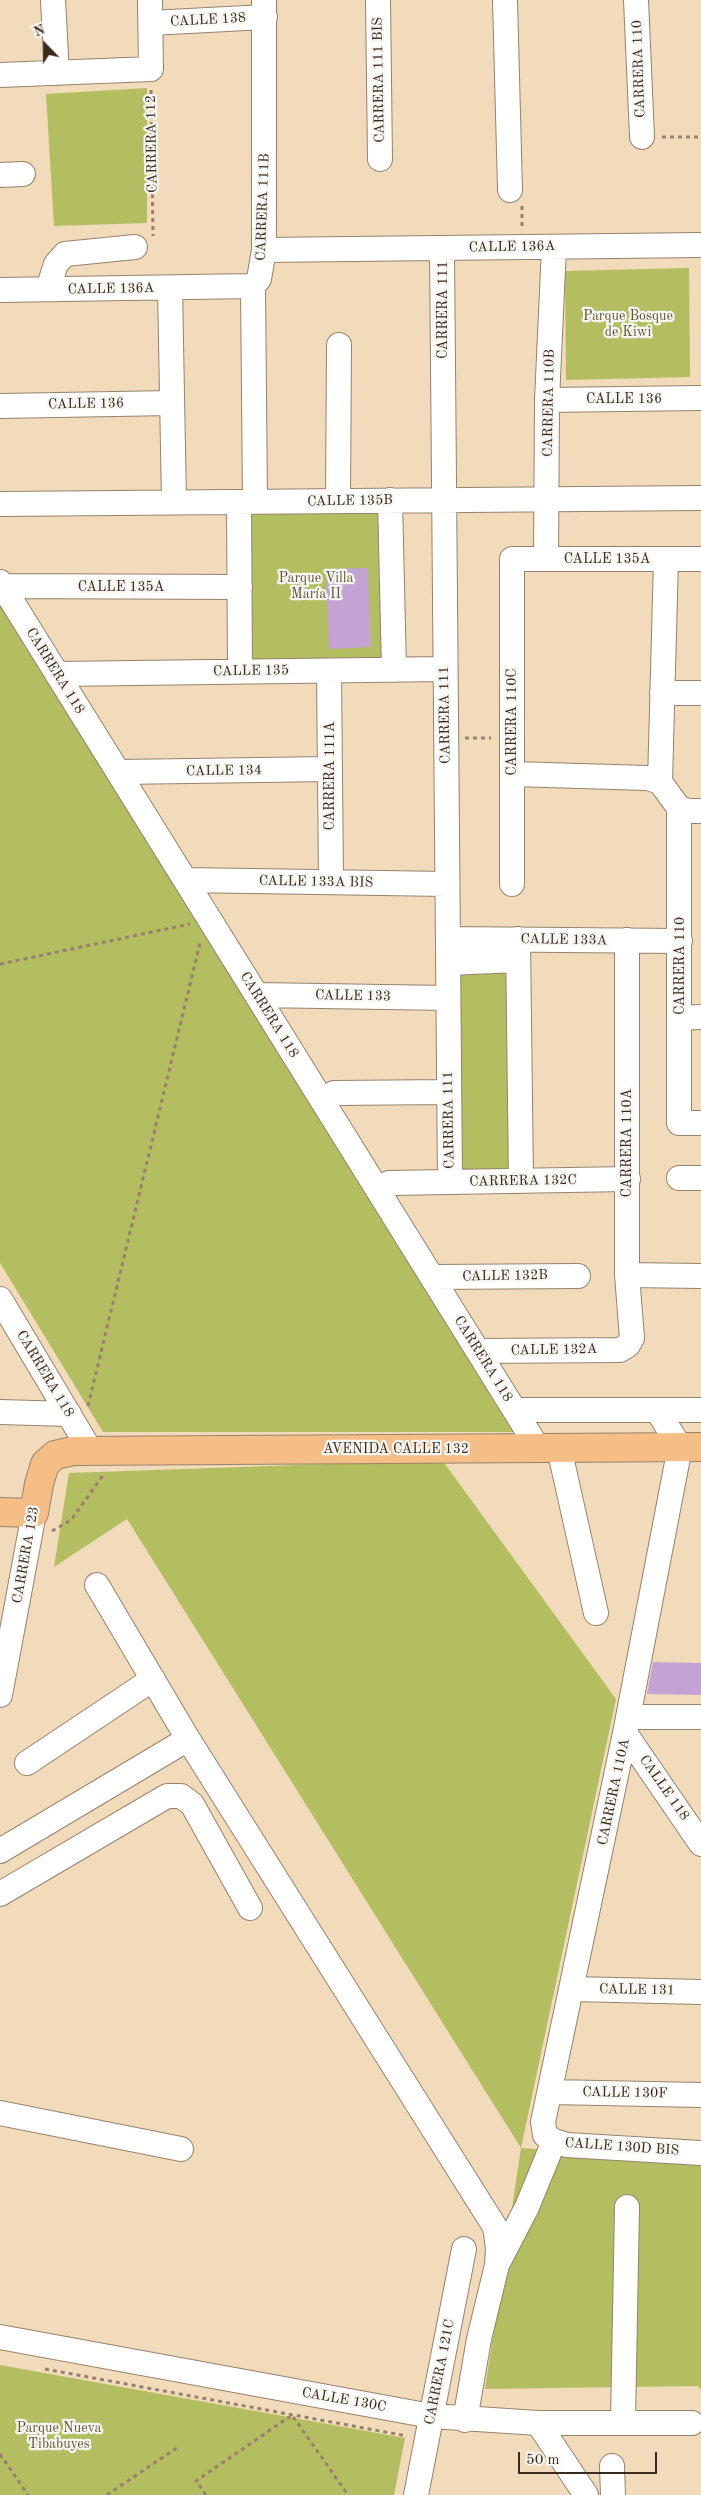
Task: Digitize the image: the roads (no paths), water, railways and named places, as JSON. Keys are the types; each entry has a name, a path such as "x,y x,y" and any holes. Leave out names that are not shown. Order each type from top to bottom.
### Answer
{"main road":[{"name":"AVENIDA CALLE 132","path":"94,1451 691,1447"},
{"name":"CARRERA 123","path":"34,1513 45,1464 60,1453 94,1451"},
{"path":"0,1512 34,1513"}],"street":[{"path":"53,0 57,73"},
{"path":"0,75 151,69 150,0"},
{"name":"CARRERA 111 BIS","path":"378,0 380,159"},
{"path":"506,0 510,190"},
{"name":"CARRERA 110","path":"636,0 642,137"},
{"name":"CALLE 138","path":"151,23 264,9"},
{"name":"CARRERA 111B","path":"240,671 240,587 247,502 253,286 259,279 264,250 264,9"},
{"path":"0,175 23,174"},
{"path":"48,289 56,264 66,254 144,242"},
{"name":"CALLE 136A","path":"264,250 701,245"},
{"name":"CARRERA 110B","path":"546,559 548,400 554,247"},
{"name":"CARRERA 111","path":"442,248 450,1182"},
{"name":"CALLE 136A","path":"0,290 253,286"},
{"path":"170,288 174,502"},
{"path":"338,501 339,345"},
{"name":"CALLE 136","path":"548,400 701,398"},
{"name":"CALLE 136","path":"0,406 172,403"},
{"name":"CALLE 135B","path":"0,504 701,498"},
{"path":"390,500 394,670"},
{"name":"CALLE 135A","path":"512,559 701,559"},
{"name":"CARRERA 110C","path":"512,559 512,884"},
{"path":"660,782 666,559"},
{"name":"CALLE 135A","path":"1,584 240,587"},
{"name":"CARRERA 118","path":"1,584 208,920 257,995 515,1410 548,1448 596,1613"},
{"name":"CALLE 135","path":"56,674 445,669"},
{"name":"CARRERA 111A","path":"329,671 331,882"},
{"path":"662,693 701,693"},
{"name":"CALLE 134","path":"118,772 330,769"},
{"path":"512,774 648,778 660,782 690,809"},
{"name":"CARRERA 110","path":"690,809 680,941 690,1018 690,1123"},
{"name":"CALLE 133A BIS","path":"185,880 447,884"},
{"name":"CALLE 133A","path":"448,939 518,950 627,940 680,941"},
{"name":"CARRERA 110A","path":"627,940 627,1275 632,1338 628,1345"},
{"path":"448,963 518,950 521,1181"},
{"name":"CALLE 133","path":"257,995 448,998"},
{"path":"334,1093 449,1092"},
{"name":"CARRERA 132C","path":"389,1184 628,1178"},
{"path":"627,1275 701,1276"},
{"name":"CALLE 132B","path":"433,1277 578,1276"},
{"name":"CARRERA 118","path":"4,1312 94,1451"},
{"name":"CALLE 132A","path":"478,1351 620,1350 628,1345"},
{"path":"515,1410 701,1410"},
{"path":"657,1410 691,1447"},
{"path":"4,1418 69,1414"},
{"name":"CARRERA 110A","path":"549,2138 543,2122 573,1989 627,1725 691,1447"},
{"name":"CARRERA 123","path":"0,1695 34,1513"},
{"path":"97,1585 188,1739 495,2227 498,2248 496,2265 479,2339 465,2420"},
{"path":"27,1763 153,1679"},
{"path":"627,1725 701,1717"},
{"name":"CALLE 118","path":"627,1725 691,1814 701,1844"},
{"path":"0,1851 188,1739"},
{"path":"0,1894 167,1796 181,1796 192,1804 250,1908"},
{"name":"CALLE 131","path":"573,1989 701,1992"},
{"name":"CALLE 130F","path":"550,2092 701,2094"},
{"path":"0,2113 182,2149"},
{"path":"496,2265 527,2207 549,2138"},
{"name":"CALLE 130D BIS","path":"549,2138 567,2145 701,2153"},
{"path":"623,2421 627,2207"},
{"name":"CARRERA 121C","path":"416,2495 464,2249"},
{"name":"CALLE 130C","path":"0,2337 431,2416 465,2420 538,2422 623,2421 692,2423"},
{"path":"538,2422 582,2493"},
{"path":"612,2466 613,2495"}],"park label":[{"name":"Parque Bosque de Kiwi","path":"628,324"},
{"name":"Parque Villa María II","path":"316,586"},
{"name":"Parque Nueva Tibabuyes","path":"59,2436"}]}
